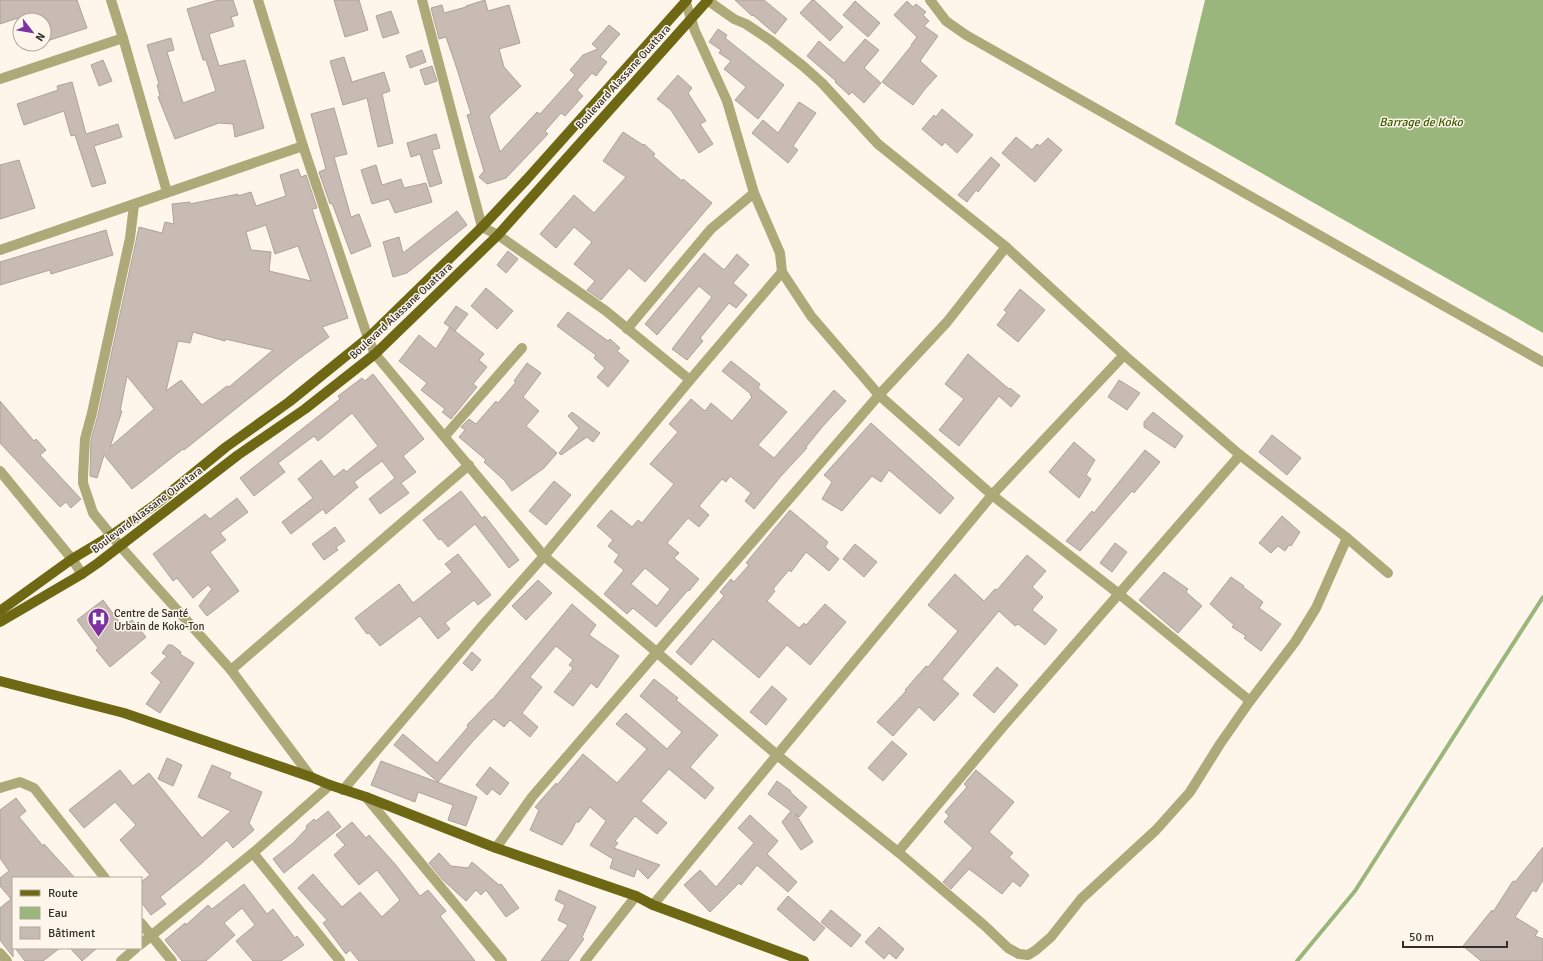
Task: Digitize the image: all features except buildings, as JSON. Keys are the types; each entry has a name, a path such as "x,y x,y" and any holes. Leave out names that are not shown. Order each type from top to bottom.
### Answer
{"main road":[{"name":"Boulevard Alassane Ouattara","path":"0,611 72,559 112,535 156,504 226,447 289,402 368,338 482,227 527,179 686,0"},
{"name":"Boulevard Alassane Ouattara","path":"0,622 82,574 238,455 305,409 375,354 498,235 708,0"},
{"path":"0,681 124,713 311,776 330,785 366,797 496,848 636,896 653,905 804,961"}],"street":[{"path":"111,0 124,38 167,192"},
{"path":"258,0 303,146 368,338 375,354 544,556 777,755 898,852 1008,948 1019,954 1028,955 1051,937 1081,899 1156,830 1190,792 1220,744 1250,701 1295,642 1316,608 1346,538"},
{"path":"422,0 482,227 498,235 606,311 690,380"},
{"path":"686,0 695,31 727,101 754,193 780,253 782,272 811,316 879,395 992,495 1119,594 1250,701"},
{"path":"708,0 734,19 746,24 770,40 803,66 822,83 878,144 1006,247 1124,355 1240,455 1388,573"},
{"path":"930,0 946,21 966,35 1543,362"},
{"path":"0,79 124,38"},
{"path":"0,250 303,146"},
{"path":"627,329 711,229 754,193"},
{"path":"134,205 130,238 85,439 83,455 83,483 93,513 120,546 231,670 311,776"},
{"path":"496,848 532,797 879,395 947,322 1006,247"},
{"path":"343,790 483,625 544,556 782,272"},
{"path":"445,436 522,348"},
{"path":"653,905 992,495 1124,355"},
{"path":"898,852 1001,729 1240,455"},
{"path":"231,670 469,465"},
{"path":"0,471 72,559 82,574"},
{"path":"0,788 20,782 34,788 104,877"},
{"path":"142,943 252,853 330,785"},
{"path":"366,797 502,961"},
{"path":"252,853 340,961"},
{"path":"585,961 636,896"},
{"path":"142,924 172,961"},
{"path":"121,961 135,949"},
{"path":"0,953 7,961"}],"water":[{"name":"Barrage de Koko","path":"1205,0 1543,0 1543,333 1175,124"}],"waterway":[{"path":"1297,961 1355,891 1543,597"}],"place":[{"name":"Centre de Santé Urbain de Koko-Ton","path":"99,638"}]}
